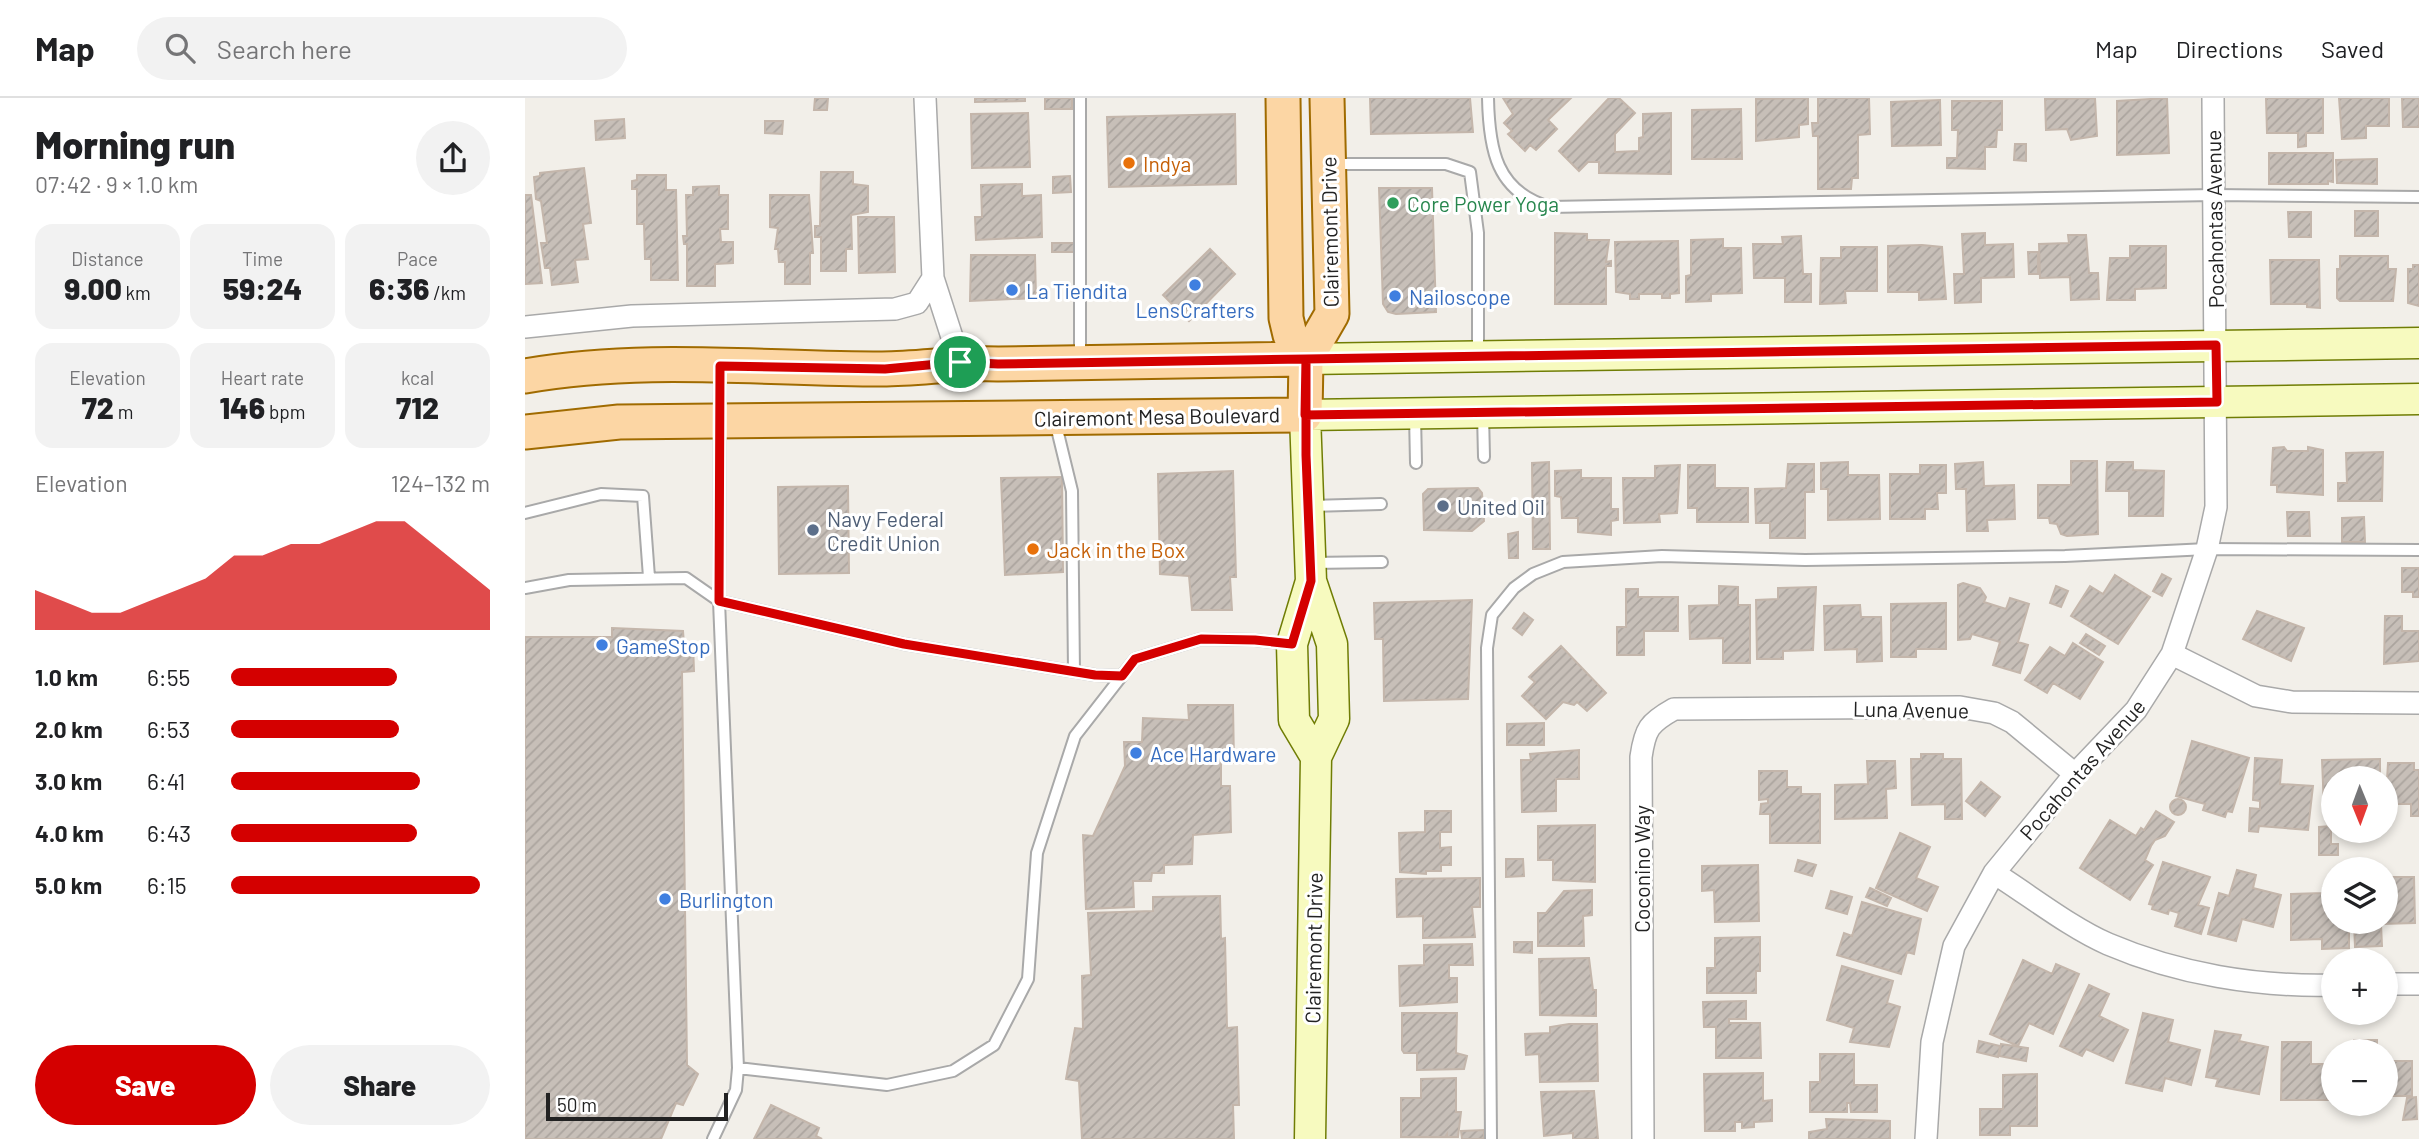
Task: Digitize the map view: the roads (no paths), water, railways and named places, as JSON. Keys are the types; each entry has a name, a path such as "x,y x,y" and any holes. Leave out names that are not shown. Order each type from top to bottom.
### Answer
{"main road":[{"name":"Clairemont Drive","path":"1283,98 1286,318 1290,335 1306,359"},
{"name":"Clairemont Drive","path":"1310,1139 1316,757 1334,719 1332,644 1311,572 1305,415 1306,359 1332,314 1327,98"},
{"path":"525,376 616,367 885,369 960,362 998,364 2419,343"},
{"name":"Clairemont Mesa Boulevard","path":"525,432 619,422 2419,399"},
{"name":"Clairemont Drive","path":"1311,572 1292,644 1294,720 1316,757"}],"street":[{"path":"925,98 933,278 960,362"},
{"name":"Pocahontas Avenue","path":"1926,1139 1932,1042 1954,946 1994,873 2075,774 2136,710 2172,654 2207,549 2216,507 2213,98"},
{"path":"525,327 632,316 895,309 916,303 933,278"},
{"path":"2172,654 2256,696 2292,702 2419,703"},
{"name":"Luna Avenue","path":"1768,709 1960,707 1994,713 2012,722 2075,774"},
{"name":"Coconino Way","path":"1643,1139 1641,757 1644,737 1653,720 1674,709 1768,709"},
{"path":"1994,873 2107,943 2206,975 2295,986 2321,985"},
{"path":"2398,984 2419,984"}],"lane":[{"path":"1080,98 1080,362"},
{"path":"1488,98 1488,134 1507,184 1526,200 1550,207 2213,195 2419,197"},
{"path":"1328,164 1446,164 1470,172 1478,233 1478,356"},
{"path":"713,1139 736,1090 738,1068 719,601 720,366"},
{"path":"1483,411 1484,457"},
{"path":"1415,413 1416,463"},
{"path":"1055,417 1072,491 1074,671"},
{"path":"525,513 601,494 643,496 649,577"},
{"path":"1307,506 1381,504"},
{"path":"1491,1139 1487,648 1492,615 1514,588 1534,574 1563,562 1662,556 1805,560 2065,556 2207,549 2419,550"},
{"path":"1311,572 1382,562"},
{"path":"525,588 569,580 686,578 719,601 904,644 1122,676"},
{"path":"738,1068 887,1085 953,1071 994,1045 1028,979 1037,853 1075,737 1135,659 1201,639 1292,644"}],"place":[{"name":"Indya","path":"1129,163"},
{"name":"Core Power Yoga","path":"1393,203"},
{"name":"LensCrafters","path":"1195,285"},
{"name":"La Tiendita","path":"1012,290"},
{"name":"Nailoscope","path":"1395,296"},
{"name":"United Oil","path":"1443,506"},
{"name":"Navy Federal Credit Union","path":"813,530"},
{"name":"Jack in the Box","path":"1033,549"},
{"name":"GameStop","path":"602,645"},
{"name":"Ace Hardware","path":"1136,753"},
{"name":"Burlington","path":"665,899"}]}
